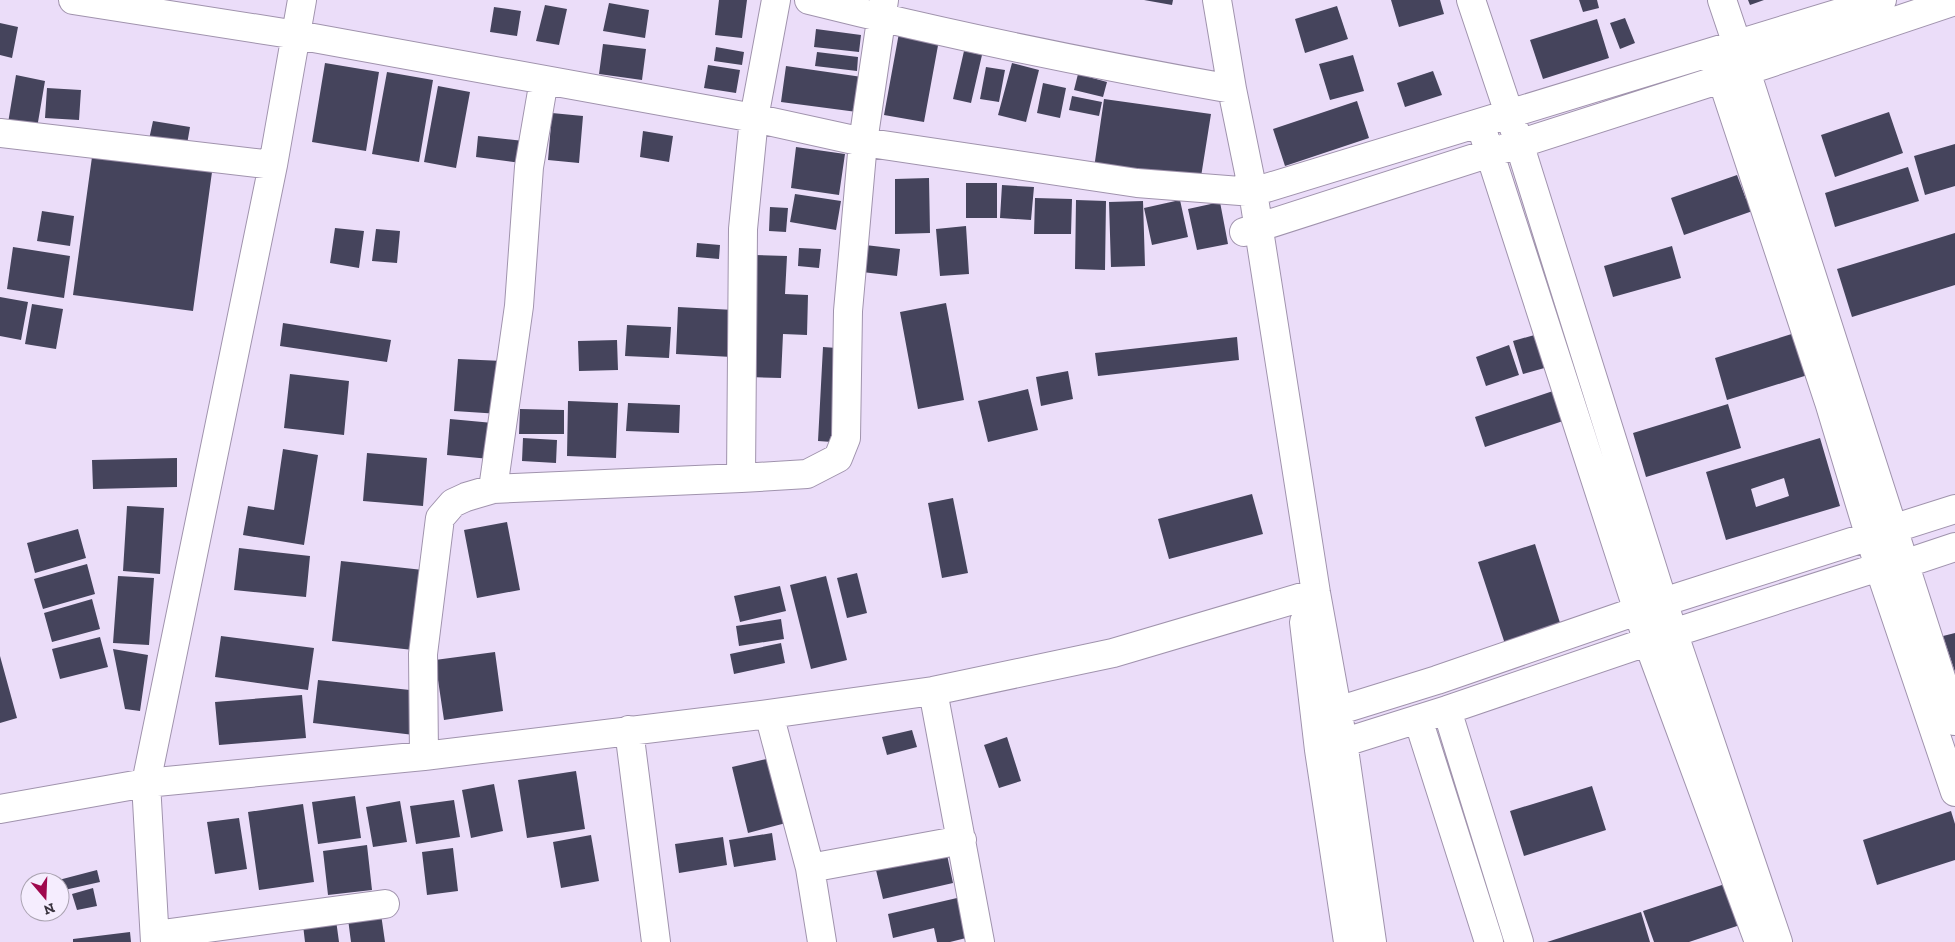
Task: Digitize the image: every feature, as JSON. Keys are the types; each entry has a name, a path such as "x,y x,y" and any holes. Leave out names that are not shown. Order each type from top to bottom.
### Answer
{"street":[{"path":"73,0 297,35 754,118 863,142 1137,183 1245,191 1509,115 1882,0"},
{"path":"302,0 273,165 146,783 155,939 384,904"},
{"path":"741,478 743,229 754,118 776,0"},
{"path":"809,0 883,9 1039,53 1226,88"},
{"path":"1203,0 1226,88 1245,191 1331,746 1372,942"},
{"path":"1218,0 1226,88"},
{"path":"1471,0 1518,143 1651,606 1648,642 1759,942"},
{"path":"1722,0 1725,48 1829,402 1881,533 1892,566 1955,792"},
{"path":"1251,230 1953,4"},
{"path":"424,756 423,654 440,518 453,503 493,489 807,474 838,458 846,438 848,311 863,142 883,9"},
{"path":"493,489 518,306 529,167 544,80"},
{"path":"1480,123 1651,606 1673,633 1778,942"},
{"path":"0,133 273,165"},
{"path":"1326,714 1437,680 1651,606 1955,510"},
{"path":"1331,746 1446,710 1673,633 1955,547"},
{"path":"1892,566 1955,721"},
{"path":"0,809 146,783 424,756 769,714 933,691 1113,653 1308,595"},
{"path":"933,691 980,942"},
{"path":"1446,710 1519,942"},
{"path":"769,714 810,868 822,942"},
{"path":"1418,719 1489,942"},
{"path":"629,730 656,942"},
{"path":"1331,746 1348,942"},
{"path":"810,868 962,840"}],"building":[{"path":"719,0 747,0 742,38 715,35"},
{"path":"1144,0 1173,0 1172,5"},
{"path":"1391,0 1440,0 1444,14 1399,27"},
{"path":"1579,0 1597,0 1599,8 1583,12"},
{"path":"1748,0 1764,0 1750,5"},
{"path":"609,3 649,10 645,38 603,31"},
{"path":"545,5 567,9 559,45 536,41"},
{"path":"1337,6 1348,39 1305,53 1295,19"},
{"path":"494,7 521,11 517,36 490,32"},
{"path":"1625,18 1635,43 1620,49 1610,23"},
{"path":"1597,19 1609,58 1543,79 1530,40"},
{"path":"0,23 18,27 12,58 0,55"},
{"path":"816,29 861,35 859,52 814,47"},
{"path":"899,33 939,40 924,122 884,115"},
{"path":"603,44 646,49 642,80 599,74"},
{"path":"716,47 744,52 742,65 714,61"},
{"path":"964,51 982,55 971,103 953,99"},
{"path":"817,52 858,57 857,71 815,66"},
{"path":"1353,55 1364,91 1330,100 1319,64"},
{"path":"325,63 379,72 366,151 312,142"},
{"path":"1012,63 1039,70 1026,122 998,115"},
{"path":"708,65 740,70 736,93 704,88"},
{"path":"786,66 862,77 857,112 781,102"},
{"path":"986,67 1005,70 999,102 980,99"},
{"path":"1433,71 1442,95 1405,107 1397,83"},
{"path":"387,72 433,80 419,162 372,154"},
{"path":"1078,74 1107,82 1103,97 1074,90"},
{"path":"16,75 45,81 37,128 8,123"},
{"path":"1043,83 1066,88 1060,118 1037,113"},
{"path":"438,86 470,92 456,168 424,162"},
{"path":"47,88 81,90 79,120 45,118"},
{"path":"1072,96 1102,102 1099,116 1069,110"},
{"path":"1104,99 1211,114 1200,183 1094,168"},
{"path":"1357,101 1369,138 1285,166 1273,129"},
{"path":"1889,112 1903,153 1835,177 1821,135"},
{"path":"552,113 583,116 579,163 548,160"},
{"path":"153,121 190,127 186,150 148,144"},
{"path":"643,131 673,136 669,162 640,157"},
{"path":"478,136 524,141 521,163 476,157"},
{"path":"1955,144 1955,186 1925,195 1914,156"},
{"path":"796,147 845,154 839,195 791,188"},
{"path":"92,157 212,172 193,311 73,295"},
{"path":"1908,167 1919,201 1835,227 1825,193"},
{"path":"1737,175 1746,199 1760,194 1764,207 1684,235 1671,198"},
{"path":"929,178 930,233 895,234 895,179"},
{"path":"966,183 997,183 997,218 966,218"},
{"path":"1002,185 1034,187 1031,220 1000,218"},
{"path":"795,194 841,201 836,230 790,222"},
{"path":"1035,198 1072,199 1071,234 1034,234"},
{"path":"1076,200 1106,201 1105,270 1075,269"},
{"path":"1180,200 1188,237 1152,245 1144,208"},
{"path":"1143,201 1145,266 1111,267 1109,202"},
{"path":"1220,202 1228,244 1197,250 1188,209"},
{"path":"770,207 788,208 786,232 769,231"},
{"path":"42,211 74,216 70,246 37,241"},
{"path":"966,226 969,274 940,276 936,229"},
{"path":"335,228 364,231 359,268 330,263"},
{"path":"376,229 400,231 397,263 372,261"},
{"path":"1955,233 1955,285 1852,317 1837,269"},
{"path":"697,243 720,245 719,259 696,257"},
{"path":"865,245 900,249 897,276 862,272"},
{"path":"1672,246 1681,278 1613,297 1604,266"},
{"path":"13,247 70,256 64,298 7,289"},
{"path":"799,248 821,249 819,268 798,266"},
{"path":"754,255 787,256 785,294 808,295 807,335 783,334 781,378 749,377"},
{"path":"0,297 28,302 21,340 0,336"},
{"path":"946,303 964,400 918,409 900,312"},
{"path":"32,304 63,309 56,349 25,344"},
{"path":"678,307 734,310 732,357 676,354"},
{"path":"283,323 391,340 387,362 280,346"},
{"path":"627,325 671,327 669,358 625,356"},
{"path":"1545,332 1555,365 1523,374 1513,341"},
{"path":"1798,332 1811,374 1727,400 1715,358"},
{"path":"1237,337 1239,360 1098,376 1095,353"},
{"path":"617,340 618,370 579,371 578,341"},
{"path":"1509,345 1519,375 1486,386 1476,357"},
{"path":"823,347 837,348 832,442 818,441"},
{"path":"458,359 503,361 500,414 454,411"},
{"path":"1068,371 1073,399 1041,406 1036,377"},
{"path":"290,374 349,381 344,435 284,428"},
{"path":"1028,389 1038,430 988,442 978,401"},
{"path":"1559,389 1569,419 1485,447 1475,417"},
{"path":"568,401 618,403 616,458 567,456"},
{"path":"628,403 680,405 679,433 626,431"},
{"path":"1728,404 1741,448 1646,477 1633,433"},
{"path":"520,409 564,410 564,434 519,434"},
{"path":"450,419 493,423 490,459 447,455"},
{"path":"523,438 557,440 556,463 522,461"},
{"path":"1820,438 1840,506 1726,540 1706,472","holes":["1784,478 1789,496 1756,507 1751,489"]},
{"path":"283,449 318,455 304,545 243,535 248,506 274,510"},
{"path":"367,453 427,458 423,506 363,501"},
{"path":"177,458 177,487 93,489 92,460"},
{"path":"1252,494 1263,534 1169,559 1158,519"},
{"path":"953,498 968,573 942,578 928,503"},
{"path":"127,506 164,508 160,574 123,571"},
{"path":"507,522 520,590 477,598 464,530"},
{"path":"78,529 86,558 35,573 27,543"},
{"path":"1535,544 1561,626 1505,644 1478,562"},
{"path":"239,548 310,556 306,597 234,590"},
{"path":"341,561 423,570 413,650 332,641"},
{"path":"87,564 95,594 43,609 34,579"},
{"path":"857,573 867,613 847,618 837,578"},
{"path":"118,576 154,578 149,645 113,643"},
{"path":"826,576 847,660 811,669 790,585"},
{"path":"780,586 786,611 740,622 734,596"},
{"path":"92,599 100,629 52,642 44,613"},
{"path":"781,619 784,639 739,646 736,626"},
{"path":"1955,633 1955,672 1943,636"},
{"path":"221,636 314,648 308,690 215,677"},
{"path":"100,637 108,667 60,679 52,649"},
{"path":"781,643 785,663 734,674 730,654"},
{"path":"113,649 148,655 140,711 125,709"},
{"path":"495,652 503,711 444,720 435,660"},
{"path":"0,656 17,718 0,723"},
{"path":"318,680 419,691 414,735 313,723"},
{"path":"302,695 306,738 219,745 215,702"},
{"path":"912,730 917,747 887,755 882,737"},
{"path":"1007,737 1021,781 999,788 984,745"},
{"path":"771,758 786,823 748,833 732,767"},
{"path":"576,771 585,829 527,838 518,780"},
{"path":"494,784 503,831 471,838 462,790"},
{"path":"1592,786 1606,830 1524,856 1510,811"},
{"path":"355,796 361,838 318,844 312,802"},
{"path":"454,800 460,837 416,844 410,806"},
{"path":"400,801 407,842 373,847 366,807"},
{"path":"303,804 314,882 259,890 248,812"},
{"path":"1951,811 1955,824 1955,860 1877,885 1863,840"},
{"path":"239,818 247,869 215,874 207,822"},
{"path":"772,833 776,860 734,867 729,840"},
{"path":"591,835 599,881 561,888 553,842"},
{"path":"723,837 727,865 679,873 675,844"},
{"path":"367,845 372,890 328,895 323,851"},
{"path":"453,848 458,891 427,895 422,852"},
{"path":"946,850 953,883 883,899 875,866"},
{"path":"97,870 100,882 70,889 70,877"},
{"path":"1731,882 1746,923 1689,942 1654,942 1643,911"},
{"path":"93,888 97,906 77,910 72,894"},
{"path":"957,898 966,938 950,942 937,942 934,928 893,938 888,914"},
{"path":"1641,912 1650,942 1547,942"},
{"path":"381,914 385,942 351,942 348,919"},
{"path":"336,920 339,942 305,942 303,925"},
{"path":"130,932 131,942 73,942 73,939"}]}
